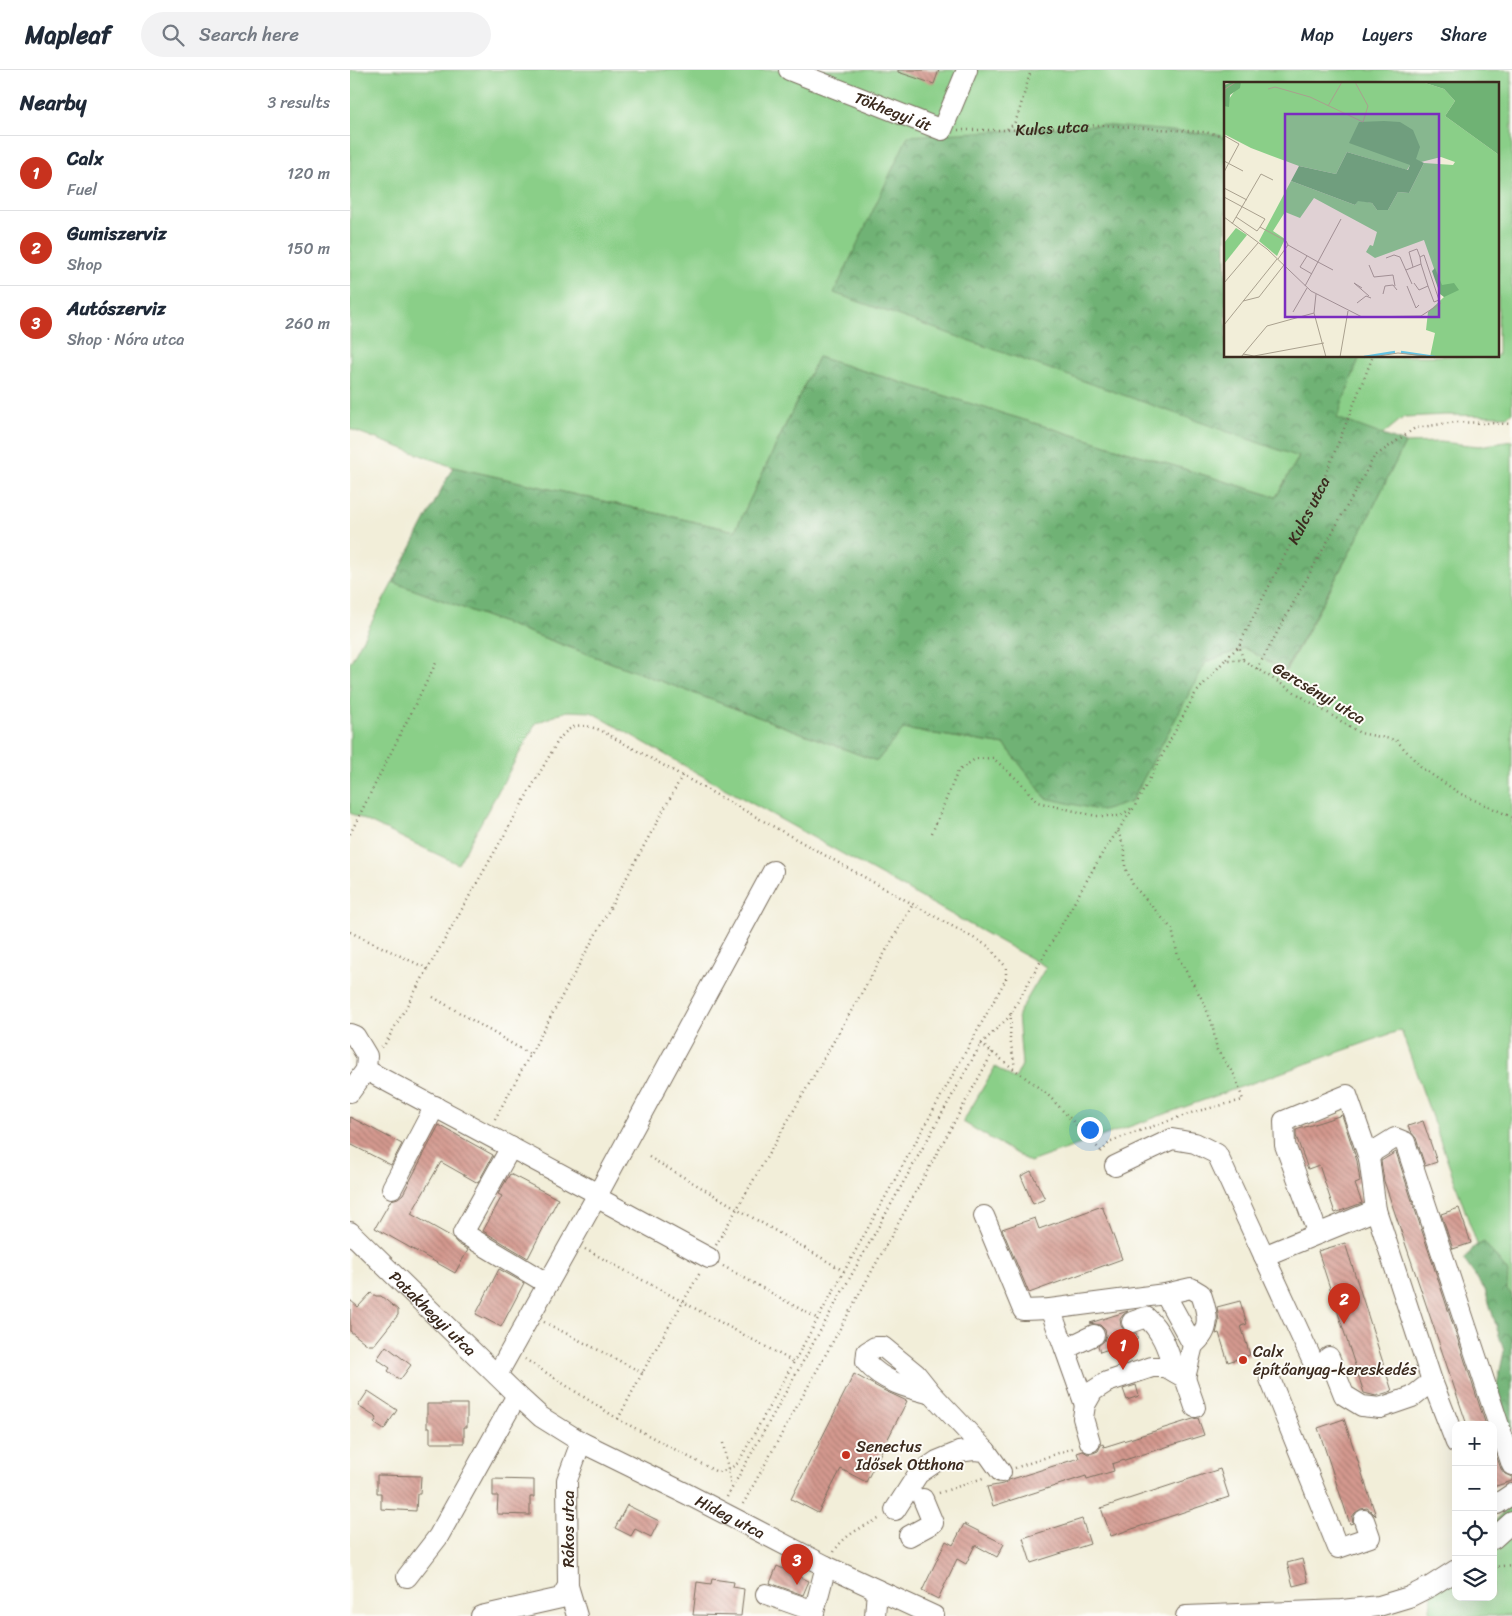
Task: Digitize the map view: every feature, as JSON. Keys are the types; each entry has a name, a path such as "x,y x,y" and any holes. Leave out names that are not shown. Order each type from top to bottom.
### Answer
{"street":[{"name":"Tökhegyi út","path":"789,70 942,130"},
{"path":"942,130 967,70"},
{"path":"497,1376 773,871"},
{"path":"350,1034 355,1036 367,1063 435,1106 709,1258"},
{"path":"350,1092 367,1063"},
{"path":"1318,1234 1285,1145 1284,1121 1346,1095 1369,1158 1376,1210 1432,1381 1452,1433"},
{"path":"392,1188 435,1106"},
{"path":"1369,1158 1374,1151 1395,1138 1405,1142 1512,1465"},
{"path":"1108,1159 1172,1139 1195,1143 1217,1154 1264,1256 1321,1360 1344,1396 1362,1406 1380,1408 1412,1397 1432,1381"},
{"path":"511,1147 463,1233 548,1284"},
{"path":"1264,1256 1376,1210"},
{"path":"984,1216 1023,1310 1050,1309 1165,1294 1191,1288 1201,1294 1206,1309 1206,1329 1201,1338 1193,1345 1180,1375"},
{"name":"Patakhegyi utca","path":"350,1232 517,1396 541,1417 581,1442"},
{"path":"1165,1294 1193,1345"},
{"path":"1050,1309 1085,1405 1084,1418 1090,1442"},
{"path":"1132,1322 1146,1318 1155,1325 1195,1407"},
{"path":"1065,1348 1094,1335"},
{"path":"1085,1405 1093,1391 1107,1382 1152,1367 1166,1367 1180,1375"},
{"path":"1270,1379 1338,1548 1370,1537 1364,1520"},
{"path":"932,1394 986,1451 1001,1472"},
{"path":"407,1577 438,1537 517,1396"},
{"name":"Hideg utca","path":"581,1442 826,1566 934,1616"},
{"name":"Rákos utca","path":"577,1616 568,1586 568,1480 581,1442"},
{"path":"895,1510 918,1474 937,1461 959,1452 986,1451"},
{"path":"1497,1504 1512,1494"},
{"path":"909,1536 933,1523 931,1496"},
{"path":"1497,1535 1512,1522"},
{"path":"766,1594 813,1614 826,1566"},
{"path":"1186,1616 1342,1610 1379,1606 1409,1597 1452,1573"},
{"path":"481,1616 561,1598 568,1586"},
{"path":"875,1616 877,1590"}],"path":[{"path":"1006,130 1014,124 1018,115 1031,70"},
{"name":"Kulcs utca","path":"942,130 1006,130 1101,124 1204,132 1224,136"},
{"name":"Kulcs utca","path":"1011,1012 1103,852 1135,806 1195,694 1239,646 1323,481 1373,358"},
{"path":"1256,669 1374,457 1415,428 1456,422 1512,424"},
{"path":"1225,660 1242,660 1239,646"},
{"name":"Gercsényi utca","path":"1242,660 1360,733 1396,740 1423,769 1462,794 1512,817"},
{"path":"350,834 436,663"},
{"path":"367,1063 384,1044 559,739 569,728 584,724 600,730 988,946 1006,968 1006,979 738,1463 728,1470 717,1472 618,1419 511,1349"},
{"path":"932,833 958,771 975,759 994,758 1021,783 1037,802 1096,816 1120,816 1135,806"},
{"path":"487,1134 682,776"},
{"path":"1108,1159 1111,1141 1194,1112 1243,1100 1235,1076 1217,1050 1212,1023 1203,1001 1178,958 1172,929 1133,885 1125,867 1125,852 1118,830"},
{"path":"618,1419 683,1302 913,904"},
{"path":"350,932 428,969"},
{"path":"433,997 531,1055"},
{"path":"727,1516 732,1486 981,1044 1011,1012"},
{"path":"1011,1012 1010,1039 1015,1069"},
{"path":"981,1044 1047,1094 1108,1159"},
{"path":"727,1516 760,1472 992,1052"},
{"path":"648,1157 844,1271"},
{"path":"584,1249 794,1362"},
{"path":"709,1258 818,1319"},
{"path":"527,1320 546,1322 643,1373"},
{"path":"722,1444 732,1486"},
{"path":"826,1566 837,1546 855,1532 895,1510"},
{"path":"1497,1567 1512,1565"}],"green space":[{"path":"350,70 1512,70 1512,412 1508,416 1445,415 1404,417 1382,435 1323,414 1276,497 818,357 735,531 453,467 350,429"},
{"path":"1101,125 1218,135 1224,138 1224,358 1359,358 1337,418 1405,443 1364,526 1285,671 1245,648 1206,662 1131,802 1102,811 1046,798 1005,745 903,729 877,761 393,582 453,467 735,531 818,357 1276,497 1299,457 834,293 908,136"},
{"path":"1512,441 1512,1343 1401,1030 1030,1162 963,1122 995,1067 1015,1079 1022,1065 1018,1014 1046,967 591,712 567,711 536,723 458,864 350,813 350,663 393,582 877,761 903,729 1005,745 1046,798 1131,802 1205,662 1245,648 1286,671 1364,526 1405,443 1440,442 1479,446"},
{"path":"1484,1242 1508,1272 1507,1290 1512,1295 1512,1430 1504,1422 1496,1390 1504,1351 1485,1290 1464,1260 1474,1247"},
{"path":"1512,1505 1512,1616 1429,1616 1434,1579 1452,1562 1452,1601 1497,1601 1497,1519"}],"building":[{"path":"898,70 939,70 934,84 898,72"},
{"path":"1342,1115 1357,1161 1360,1182 1355,1184 1362,1203 1335,1213 1319,1165 1308,1169 1296,1136 1296,1130"},
{"path":"350,1117 402,1144 391,1165 350,1144"},
{"path":"1423,1121 1437,1162 1425,1166 1416,1138 1408,1126"},
{"path":"439,1125 493,1155 478,1183 441,1162 411,1214 452,1237 457,1243 468,1250 455,1273 375,1228 391,1200 403,1194"},
{"path":"1396,1152 1485,1421 1466,1421 1384,1181 1381,1161"},
{"path":"1031,1171 1045,1199 1033,1204 1021,1176"},
{"path":"510,1174 558,1199 528,1258 483,1231 502,1196 498,1194"},
{"path":"1102,1206 1122,1259 1029,1293 1002,1229 1035,1218 1039,1229"},
{"path":"1459,1208 1471,1243 1453,1249 1441,1214"},
{"path":"1345,1243 1392,1391 1376,1396 1364,1393 1318,1251"},
{"path":"499,1269 524,1283 501,1327 476,1314"},
{"path":"371,1293 381,1296 398,1310 398,1315 374,1345 368,1345 350,1331 350,1300 358,1307"},
{"path":"1240,1301 1247,1324 1241,1326 1250,1355 1228,1362 1219,1333 1216,1334 1219,1321 1217,1307"},
{"path":"1128,1311 1120,1319 1121,1326 1129,1334 1136,1333 1138,1339 1100,1352 1098,1346 1104,1341 1105,1330 1100,1325 1090,1323"},
{"path":"386,1346 411,1365 400,1380 388,1371 390,1368 377,1359"},
{"name":"Senectus Idősek Otthona","path":"854,1374 907,1401 866,1482 841,1469 818,1513 791,1499"},
{"path":"1136,1385 1139,1396 1127,1400 1123,1389"},
{"path":"368,1391 397,1410 384,1430 374,1423 377,1418 358,1406"},
{"path":"427,1404 467,1404 467,1427 464,1427 464,1443 430,1443 430,1427 427,1427"},
{"path":"1198,1418 1204,1435 1112,1464 1114,1471 1087,1479 1086,1476 993,1506 987,1487 1003,1484 1009,1480 1079,1458 1077,1453 1083,1451 1088,1454 1093,1453 1098,1451 1103,1444 1104,1447"},
{"path":"1344,1419 1376,1516 1367,1508 1361,1509 1352,1517 1353,1523 1350,1524 1318,1428"},
{"path":"1497,1458 1501,1469 1505,1474 1512,1477 1512,1481 1497,1486"},
{"path":"1220,1469 1229,1497 1111,1536 1101,1508"},
{"path":"377,1475 421,1476 420,1494 417,1494 416,1511 381,1509 381,1493 377,1493"},
{"path":"493,1479 534,1480 534,1497 530,1497 530,1515 497,1514 498,1496 493,1496"},
{"path":"627,1505 659,1521 651,1537 635,1529 631,1536 615,1528"},
{"path":"1082,1519 1090,1544 1031,1563 1023,1538"},
{"path":"964,1524 1004,1544 997,1557 975,1545 966,1564 957,1559 938,1599 922,1591 946,1541 953,1545"},
{"path":"1302,1559 1308,1582 1293,1586 1287,1563"},
{"path":"777,1566 809,1581 803,1595 770,1583"},
{"path":"712,1579 734,1582 733,1587 744,1589 741,1616 693,1615 697,1582 711,1584"}],"place":[{"name":"Gumiszerviz","path":"1344,1324"},
{"name":"Calx építőanyag-kereskedés","path":"1243,1360"},
{"name":"Calx","path":"1123,1370"},
{"name":"Senectus Idősek Otthona","path":"846,1455"},
{"name":"Autószerviz","path":"797,1585"}]}
